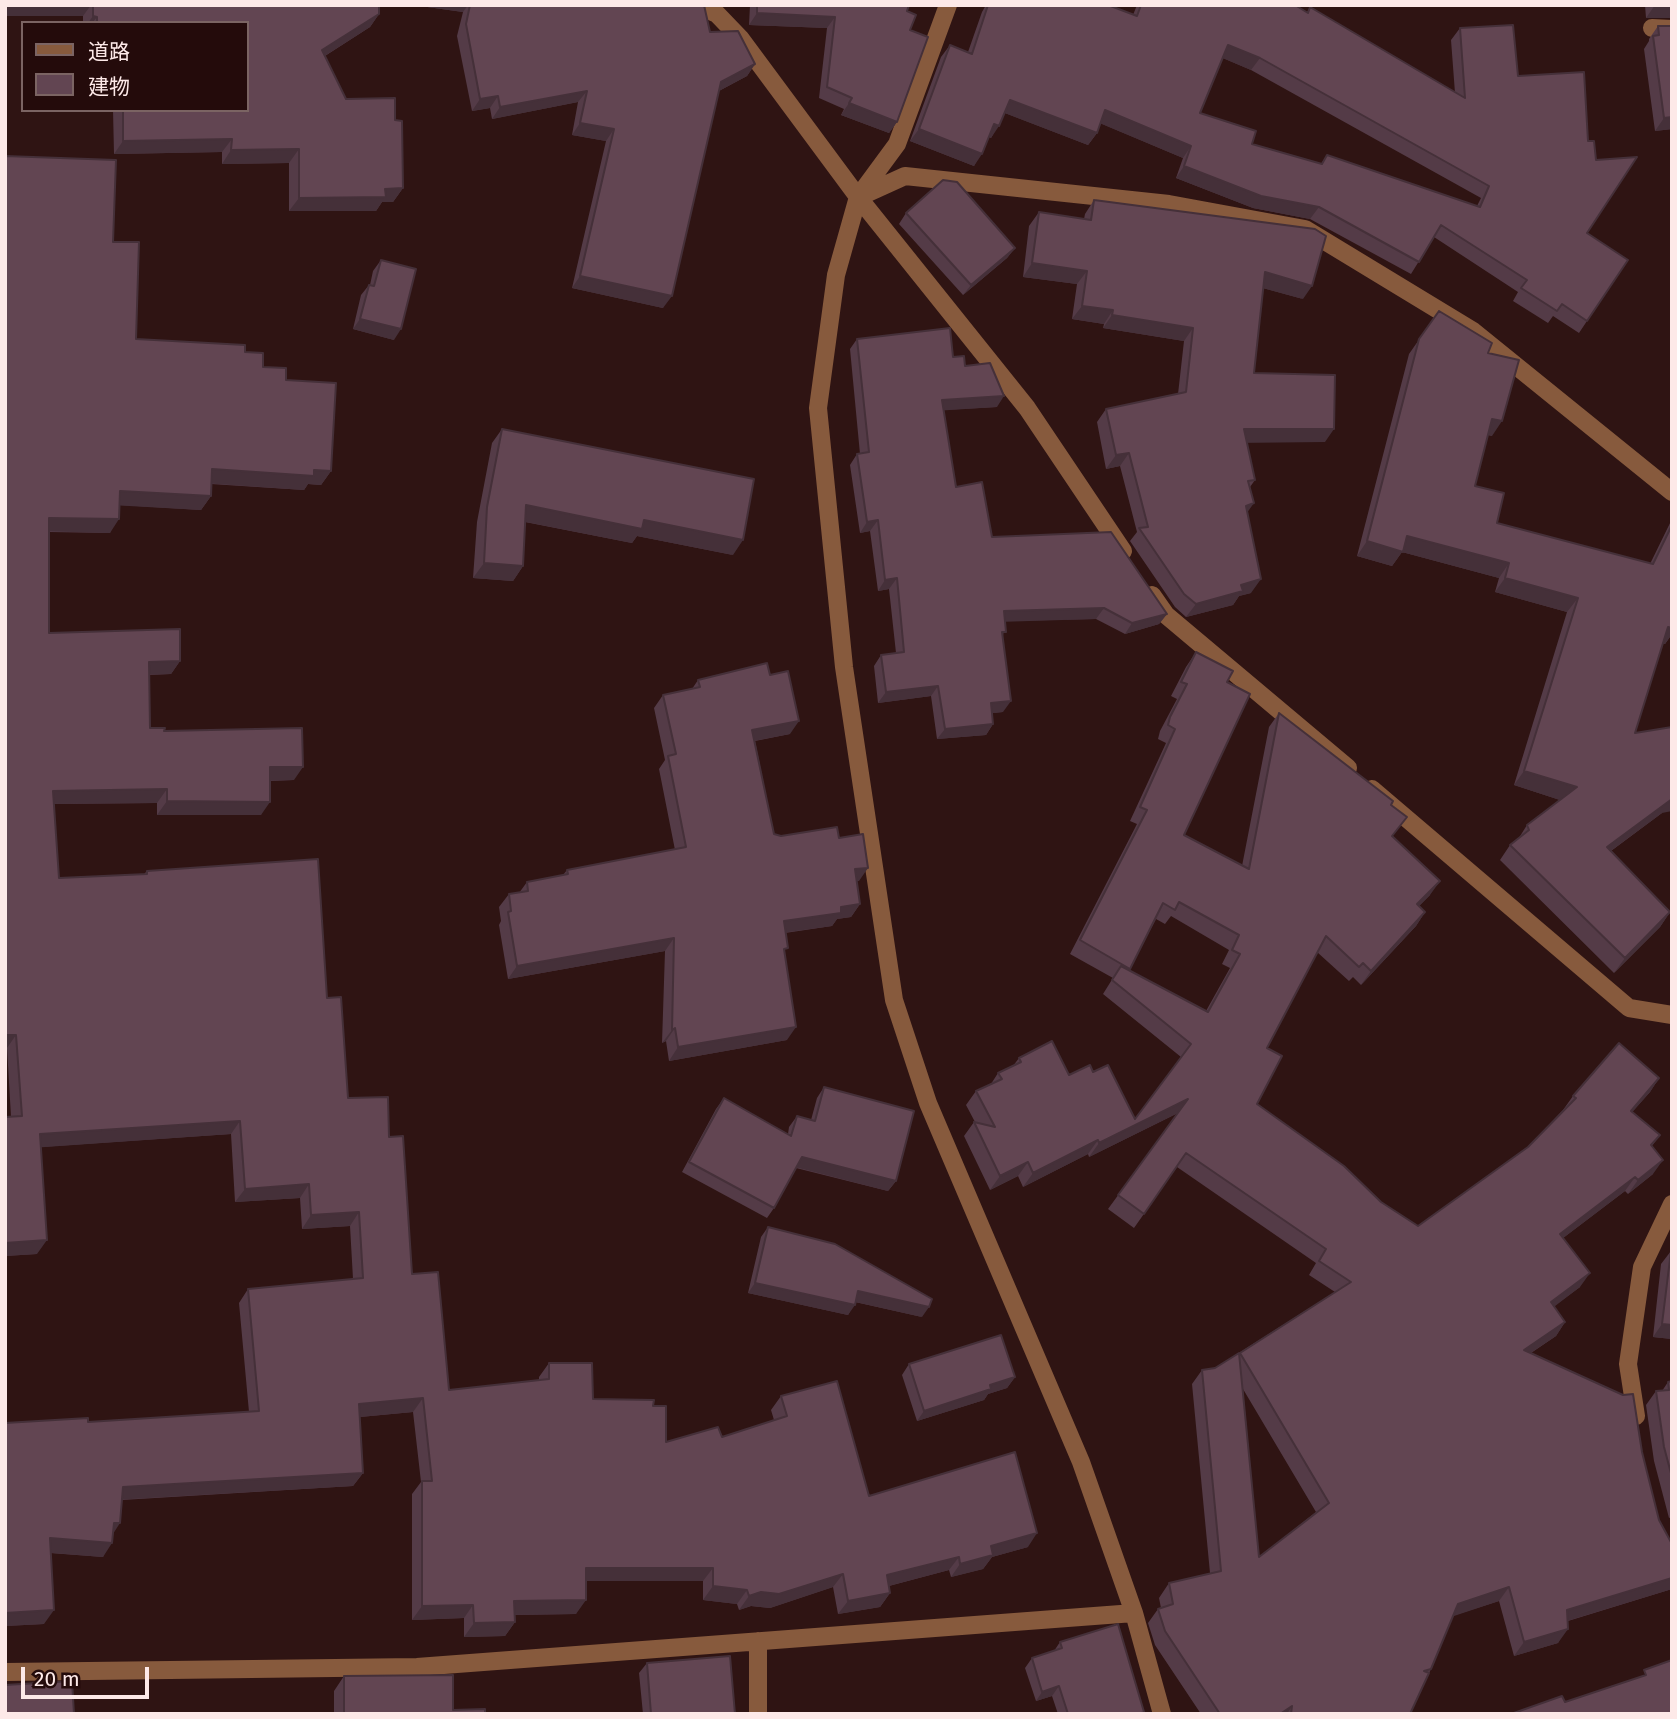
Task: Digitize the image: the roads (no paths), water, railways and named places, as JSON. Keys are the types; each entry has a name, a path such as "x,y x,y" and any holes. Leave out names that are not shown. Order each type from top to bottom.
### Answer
{"street":[{"path":"696,5 716,10 741,39 858,197 1027,408 1166,615 1629,1008 1672,1015"},
{"path":"948,5 897,144 858,197 836,275 818,408 844,667 894,1000 928,1103 1081,1462 1134,1613 1162,1714"},
{"path":"1652,28 1672,29"},
{"path":"858,197 905,176 1169,204 1305,229 1473,331 1672,492"},
{"path":"1639,1438 1628,1364 1642,1268 1672,1204"},
{"path":"5,1672 416,1667 1134,1613"},
{"path":"758,1641 758,1714"}]}
